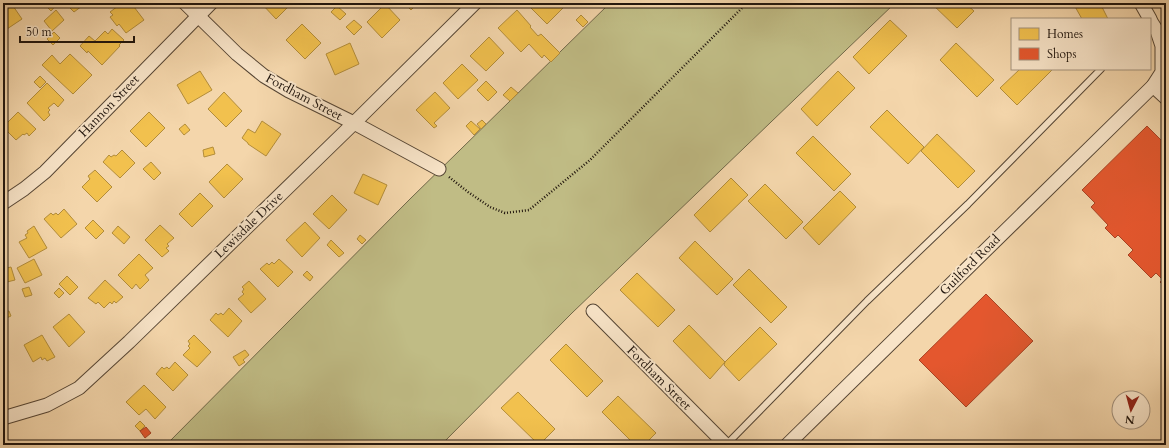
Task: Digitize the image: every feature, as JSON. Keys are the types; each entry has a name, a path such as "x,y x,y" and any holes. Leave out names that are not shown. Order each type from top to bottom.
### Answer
{"street":[{"name":"Fordham Street","path":"185,3 237,54 264,76 289,91 354,123 439,169"},
{"name":"Hannon Street","path":"3,203 24,190 45,172 211,3"},
{"name":"Lewisdale Drive","path":"3,418 47,405 79,388 141,331 475,3"},
{"name":"Guilford Road","path":"1141,3 1148,18"},
{"name":"Guilford Road","path":"787,445 1153,86 1162,72 1162,46 1157,31 1151,23"},
{"path":"1153,86 1166,98"},
{"name":"Fordham Street","path":"593,311 726,445"}],"lane":[{"path":"726,445 867,301 968,204 1100,70"}],"path":[{"path":"439,169 490,207 504,213 529,210 590,160 747,3"}],"shaded area":[{"path":"610,3 895,3 572,313 441,445 166,445 410,199"}],"building: Homes":[{"path":"11,3 22,19 4,31 3,9"},
{"path":"37,3 58,3 51,11 44,4 41,7"},
{"path":"72,3 80,3 82,6 74,12 68,6"},
{"path":"122,3 131,3 144,20 126,33 119,24 117,26 110,17 113,15 110,12"},
{"path":"261,3 292,3 276,19"},
{"path":"404,3 418,3 411,10"},
{"path":"526,3 563,3 566,5 547,24"},
{"path":"931,3 965,3 974,11 957,28"},
{"path":"1073,3 1100,3 1108,18 1081,18"},
{"path":"385,4 400,20 382,38 367,22"},
{"path":"337,6 346,14 340,20 331,12"},
{"path":"56,10 64,20 52,31 44,21"},
{"path":"517,10 538,36 541,34 560,53 551,62 544,55 542,58 529,44 521,52 498,28"},
{"path":"581,15 588,22 583,27 576,20"},
{"path":"354,20 362,27 354,35 346,27"},
{"path":"890,20 907,36 869,74 853,57"},
{"path":"302,24 321,43 305,59 286,40"},
{"path":"112,29 124,40 102,65 88,51 87,53 80,46 89,36 95,41 105,31 108,34"},
{"path":"54,32 60,38 53,45 47,39"},
{"path":"489,37 504,53 486,71 470,56"},
{"path":"350,43 359,64 335,75 326,54"},
{"path":"956,43 994,80 977,97 940,60"},
{"path":"70,54 92,75 73,94 42,65 52,55 60,64"},
{"path":"462,64 478,80 458,99 443,83"},
{"path":"1019,70 1052,70 1017,105 1000,88"},
{"path":"200,71 212,90 188,104 177,85"},
{"path":"838,71 855,88 817,126 801,109"},
{"path":"40,76 46,82 40,88 34,82"},
{"path":"486,81 497,92 488,101 477,90"},
{"path":"47,83 64,100 58,107 54,103 48,108 50,110 48,112 50,115 44,121 27,103"},
{"path":"511,87 518,93 510,101 503,95"},
{"path":"224,92 242,111 226,127 208,109"},
{"path":"435,92 450,108 434,123 437,126 434,128 416,110"},
{"path":"887,110 924,147 908,164 870,127"},
{"path":"18,112 36,129 29,136 27,133 24,135 23,134 16,140 3,127"},
{"path":"149,112 165,128 146,147 130,131"},
{"path":"482,120 486,124 481,129 477,124"},
{"path":"262,121 281,134 266,156 242,138 248,129 255,133"},
{"path":"471,121 480,129 474,135 466,126"},
{"path":"185,124 190,130 184,135 179,129"},
{"path":"937,134 975,171 958,188 921,151"},
{"path":"813,136 851,174 834,191 796,153"},
{"path":"213,147 215,154 204,157 203,150"},
{"path":"122,150 135,163 120,178 103,162 109,155 111,157 114,155 116,156"},
{"path":"151,162 161,173 154,180 143,169"},
{"path":"227,164 243,179 224,198 209,182"},
{"path":"95,170 112,187 97,202 82,187 90,179 88,176"},
{"path":"363,174 387,185 378,205 354,193"},
{"path":"731,178 748,195 710,232 694,215"},
{"path":"765,184 803,222 786,239 748,201"},
{"path":"840,191 856,207 819,245 803,228"},
{"path":"200,193 213,206 192,227 179,214"},
{"path":"332,195 347,210 329,229 313,214"},
{"path":"64,209 77,224 61,238 44,219 51,213 53,215 56,213 58,215"},
{"path":"93,220 104,231 96,239 85,228"},
{"path":"305,222 320,238 302,257 286,240"},
{"path":"160,225 174,238 167,244 169,246 166,248 169,251 162,257 145,240"},
{"path":"34,226 47,248 29,258 19,242 27,238 25,235 28,233 27,231"},
{"path":"118,226 130,237 124,244 112,233"},
{"path":"360,235 366,240 362,244 357,239"},
{"path":"331,240 344,253 339,257 327,245"},
{"path":"695,241 733,279 717,295 679,258"},
{"path":"139,254 153,268 145,275 149,280 140,289 136,284 132,289 118,275"},
{"path":"34,259 42,275 25,283 17,268"},
{"path":"279,259 293,272 278,287 260,269 267,263 269,265 272,262 274,264"},
{"path":"11,267 15,280 3,283 3,269"},
{"path":"749,269 787,307 771,323 733,285"},
{"path":"307,271 313,277 310,281 303,275"},
{"path":"637,273 675,310 658,327 620,290"},
{"path":"67,276 78,287 70,295 59,284"},
{"path":"105,280 123,297 116,303 114,301 112,304 110,302 104,308 98,302 96,304 88,298"},
{"path":"249,281 266,299 251,313 238,299 244,294 242,292 244,289 242,287"},
{"path":"29,287 32,295 25,297 22,289"},
{"path":"59,288 64,293 59,298 54,293"},
{"path":"229,308 242,321 228,337 210,320 216,313 218,315 221,313 223,315"},
{"path":"9,311 11,316 4,319 3,312"},
{"path":"69,314 85,332 69,347 53,327"},
{"path":"689,325 725,362 710,379 673,341"},
{"path":"760,327 777,344 739,381 724,365 725,362"},
{"path":"42,335 55,357 47,361 45,358 42,360 41,357 33,362 24,345"},
{"path":"194,335 211,352 197,367 183,355 190,348 188,346 190,344 188,341"},
{"path":"566,344 603,381 587,397 550,360"},
{"path":"245,350 249,355 243,360 245,362 239,366 233,357"},
{"path":"175,362 188,375 173,391 156,374 162,367 164,369 167,367 169,369"},
{"path":"144,385 166,407 155,419 146,409 139,415 126,402"},
{"path":"518,392 555,429 539,445 501,408"},
{"path":"618,396 656,433 644,445 635,445 602,412"},
{"path":"140,421 145,426 140,431 135,426"}],"building: Shops":[{"path":"1147,126 1166,145 1166,288 1160,282 1163,280 1156,273 1151,278 1128,255 1133,250 1118,235 1115,238 1105,228 1108,225 1091,207 1095,203 1082,190"},
{"path":"986,294 1033,341 966,407 919,360"},
{"path":"146,427 151,433 145,438 140,431"}]}
